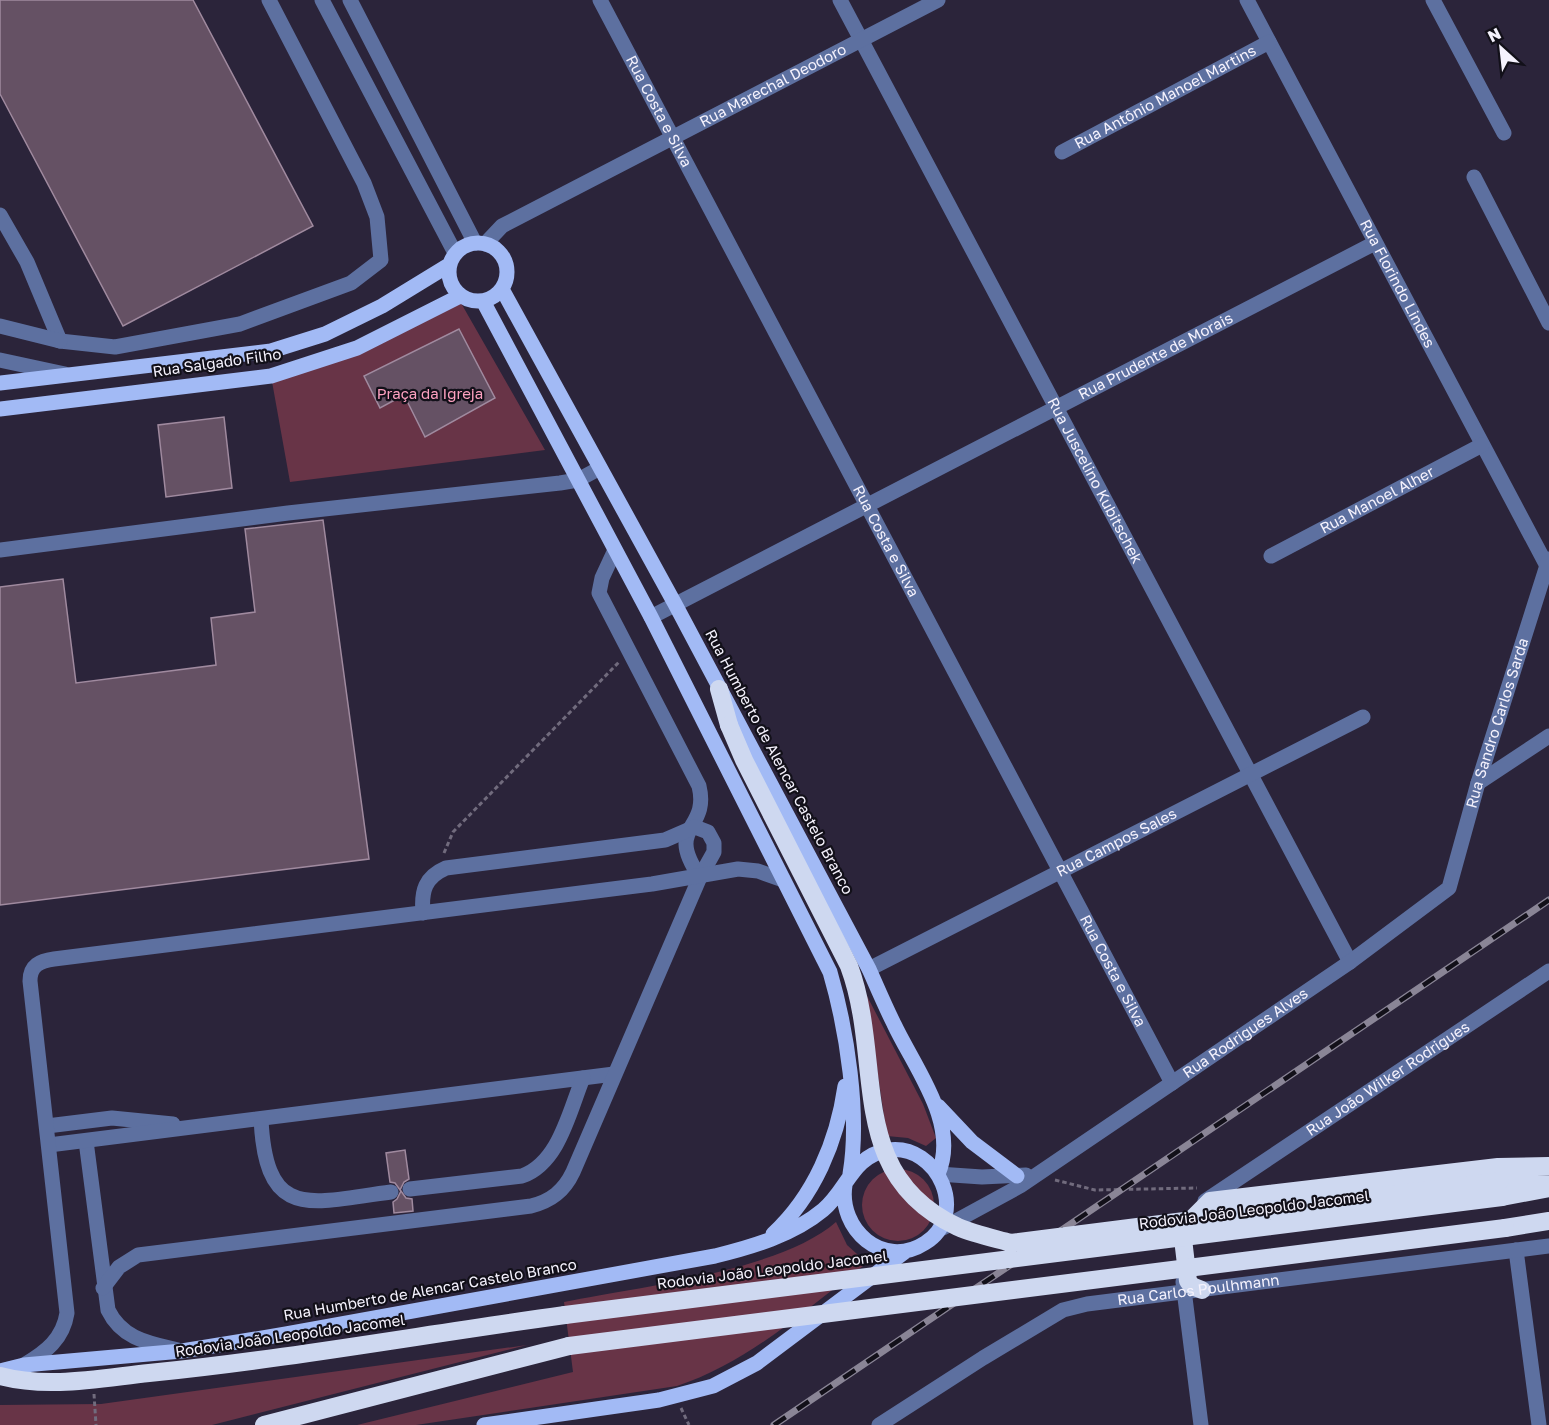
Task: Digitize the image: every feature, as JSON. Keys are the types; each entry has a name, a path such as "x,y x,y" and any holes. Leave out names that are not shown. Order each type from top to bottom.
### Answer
{"highway":[{"path":"719,689 729,725 744,760 849,966 858,990 863,1011 874,1118 886,1158 907,1189 937,1216 960,1228 1011,1243 1501,1189 1549,1176"},
{"path":"1193,1291 1188,1281 1183,1239 1194,1217 1210,1201 1498,1167 1549,1166"},
{"name":"Rodovia João Leopoldo Jacomel","path":"0,1376 24,1382 93,1379 186,1370 565,1315 1501,1189 1549,1188"},
{"path":"264,1425 568,1346 1549,1221"},
{"path":"1505,1228 1549,1227"}],"main road":[{"path":"480,243 497,250 505,262 507,276 502,290 483,301 475,302 460,296 451,286 452,259 464,246 480,243"},
{"name":"Rua Salgado Filho","path":"0,383 75,376 271,351 325,334 382,306 452,259"},
{"name":"Rua Humberto de Alencar Castelo Branco","path":"502,290 675,604 870,969 893,1023 931,1096 944,1143 943,1159 938,1174"},
{"name":"Rua Salgado Filho","path":"0,409 271,376 357,348 460,296"},
{"path":"483,301 651,617 830,972 842,1021 854,1112 854,1146 843,1199 847,1216 865,1241 877,1248 906,1251"},
{"path":"295,343 303,367"},
{"path":"158,365 159,390"},
{"path":"764,1242 793,1214 812,1187 833,1139 843,1106 848,1070"},
{"path":"931,1096 972,1142 1017,1176"},
{"path":"484,1425 659,1400 713,1386 744,1371 769,1354 906,1251 929,1241 937,1231 946,1209 946,1196 938,1174 923,1158 913,1152 890,1150 869,1156 847,1179"},
{"name":"Rua Humberto de Alencar Castelo Branco","path":"0,1371 24,1365 182,1351 715,1256 764,1242 814,1217 825,1208 847,1179"}],"street":[{"path":"0,326 60,341 115,347 240,324 351,283 381,260 377,217 364,183 269,0"},
{"path":"322,0 452,259"},
{"path":"350,0 480,243"},
{"name":"Rua Costa e Silva","path":"600,0 1172,1083"},
{"name":"Rua Juscelino Kubitschek","path":"840,0 1055,410 1350,962"},
{"name":"Rua Marechal Deodoro","path":"480,243 502,226 938,0"},
{"name":"Rua Florindo Lindes","path":"1247,0 1482,445 1548,562"},
{"path":"1433,0 1504,133"},
{"name":"Rua Antônio Manoel Martins","path":"1062,152 1269,42"},
{"path":"1474,177 1549,323"},
{"path":"0,215 27,262 60,341"},
{"name":"Rua Prudente de Morais","path":"651,617 1375,243"},
{"path":"0,360 75,376"},
{"name":"Rua Manoel Alher","path":"1271,556 1482,445"},
{"path":"0,550 578,480 600,468"},
{"path":"615,550 602,578 599,592 699,786 700,810 688,829 687,854 700,877"},
{"name":"Rua Sandro Carlos Sarda","path":"1449,888 1478,783 1548,562"},
{"name":"Rua Campos Sales","path":"870,969 1252,776 1363,717"},
{"path":"1478,783 1549,736"},
{"path":"103,1288 119,1267 138,1255 531,1206 547,1201 558,1193 571,1178 700,877 713,857 714,843 703,828 688,829 665,840 457,866 436,872 425,885 423,913"},
{"path":"24,1365 57,1340 67,1313 30,981 31,971 38,963 700,877 730,870 748,869 783,880"},
{"name":"Rua Rodrigues Alves","path":"937,1231 1008,1193 1350,962 1449,888"},
{"name":"Rua João Wilker Rodrigues","path":"1201,1425 1193,1291 1178,1242 1184,1226 1207,1199 1229,1187 1549,971"},
{"path":"49,1145 614,1074"},
{"path":"410,1189 522,1176 532,1172 550,1156 583,1078"},
{"path":"47,1126 126,1118 194,1127"},
{"path":"261,1119 263,1149 270,1176 291,1197 309,1202 391,1192"},
{"path":"86,1141 103,1288 112,1318 125,1332 145,1342 182,1351"},
{"path":"938,1174 982,1177 1036,1174"},
{"name":"Rua Carlos Poulhmann","path":"879,1425 1063,1310 1193,1291 1549,1246"},
{"path":"1516,1250 1539,1425"}],"path":[{"path":"436,872 453,832 630,654"},
{"path":"1036,1174 1095,1190 1229,1187"},
{"path":"93,1379 96,1425"}],"green space":[{"name":"Praça da Igreja","path":"461,303 545,450 290,482 271,376"},
{"path":"866,994 923,1104 936,1138 926,1146 908,1138 887,1136"},
{"path":"905,1169 924,1179 932,1191 934,1205 932,1219 924,1231 912,1239 891,1241 872,1231 864,1219 862,1198 872,1179 884,1171"},
{"path":"836,1222 847,1245 867,1263 777,1332 704,1376 677,1386 416,1425 357,1425 573,1372 564,1302 668,1283 745,1265 811,1239"},
{"path":"527,1345 212,1425 0,1425 0,1405 101,1404"}],"building":[{"path":"0,0 193,0 313,226 123,326 0,94"},
{"path":"459,329 495,398 425,437 404,395 380,408 364,376"},
{"path":"224,417 232,488 166,497 158,425"},
{"path":"323,520 369,859 0,905 0,587 63,579 76,683 216,665 211,618 255,612 245,529"},
{"path":"405,1150 409,1179 404,1182 400,1190 395,1183 390,1182 386,1153"},
{"path":"401,1191 406,1198 412,1199 413,1211 394,1213 393,1202"}],"railway":[{"path":"774,1425 1549,900"}]}
